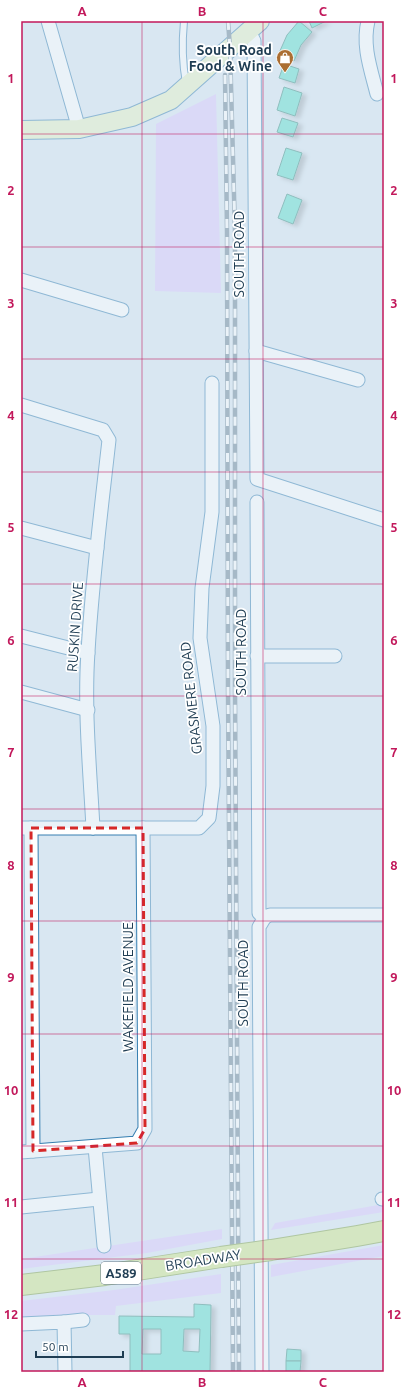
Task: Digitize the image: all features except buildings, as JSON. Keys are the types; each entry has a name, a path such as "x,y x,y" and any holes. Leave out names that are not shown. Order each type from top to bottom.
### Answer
{"main road":[{"path":"21,130 79,129 132,118 171,100 254,26"},
{"name":"BROADWAY","path":"21,1285 105,1275 384,1231"}],"street":[{"path":"48,21 79,129"},
{"path":"368,21 365,31 366,47 377,94"},
{"name":"SOUTH ROAD","path":"254,26 257,479 384,520"},
{"path":"21,280 122,310"},
{"path":"256,351 358,380"},
{"name":"GRASMERE ROAD","path":"26,828 199,828 209,818 213,786 213,726 200,638 202,588 212,512 212,383"},
{"name":"RUSKIN DRIVE","path":"21,405 103,430 109,440 97,548 88,653 88,710 93,828"},
{"name":"SOUTH ROAD","path":"257,502 259,913 265,917 259,927 262,1372"},
{"path":"21,528 97,548"},
{"path":"21,636 88,653"},
{"path":"257,656 335,656"},
{"path":"21,692 88,710"},
{"path":"26,828 27,1152 95,1147 104,1246"},
{"name":"WAKEFIELD AVENUE","path":"95,1147 137,1143 145,1129 143,828"},
{"path":"265,917 270,915 384,915"},
{"path":"21,1207 99,1198"},
{"path":"21,1324 83,1320"},
{"path":"64,1322 65,1372"}],"lane":[{"path":"184,21 182,36 182,67 186,87"}],"highlighted area":[{"path":"31,828 143,828 145,1129 137,1143 33,1151"}],"shaded area":[{"path":"216,94 221,293 155,291 156,124"},
{"path":"384,1204 384,1212 271,1230 275,1223"},
{"path":"222,1229 222,1239 147,1253 21,1269 21,1259"},
{"path":"384,1245 384,1256 271,1277 271,1265"},
{"path":"221,1274 221,1293 116,1306 115,1315 87,1315 21,1320 21,1301 114,1290"}],"railway":[{"path":"228,21 235,232 235,690 239,1372"},
{"path":"225,75 233,1372"}],"place":[{"name":"South Road Food & Wine","path":"285,73"}]}
